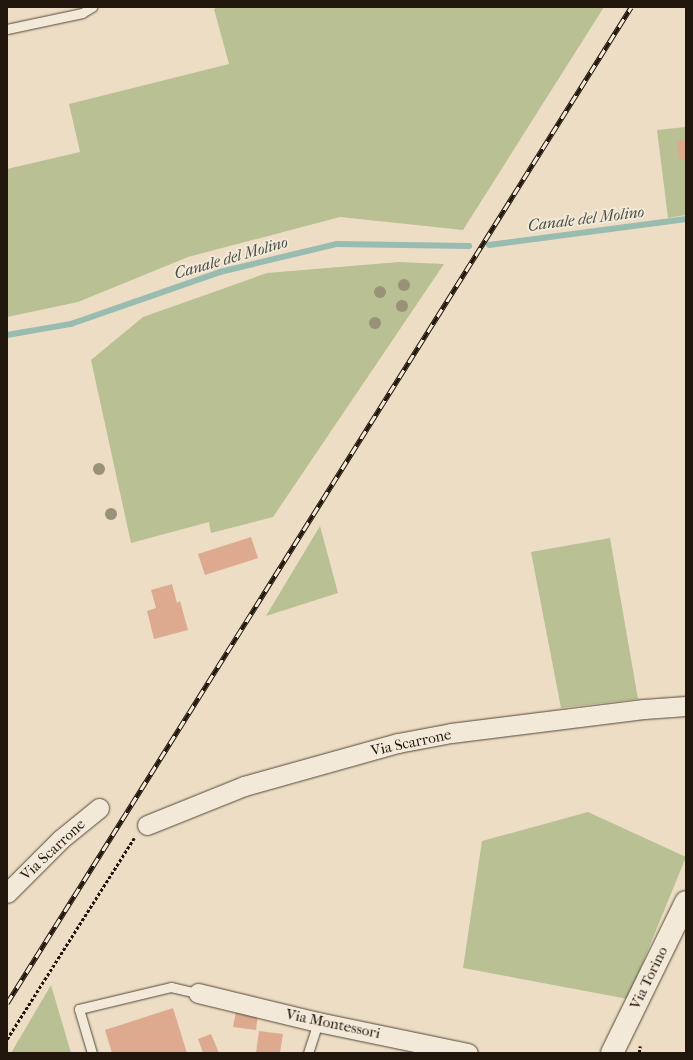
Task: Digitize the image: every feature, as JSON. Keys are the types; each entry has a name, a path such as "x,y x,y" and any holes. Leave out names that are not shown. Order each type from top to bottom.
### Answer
{"main road":[{"name":"Via Torino","path":"612,1053 686,902"}],"street":[{"name":"Via Scarrone","path":"147,825 244,786 398,743 451,734 686,706"},
{"name":"Via Scarrone","path":"7,893 61,839 99,808"},
{"name":"Via Montessori","path":"198,993 318,1022 468,1053"}],"lane":[{"path":"7,29 82,13 92,7"},
{"path":"92,1053 79,1009 171,987 198,993"},
{"path":"308,1053 318,1022"}],"path":[{"path":"7,1039 113,870 138,833 147,825"}],"green space":[{"path":"218,7 604,7 463,230 340,217 188,257 78,302 7,317 7,169 80,152 69,104 229,64 214,9"},
{"path":"686,127 686,215 668,218 657,130"},
{"path":"399,262 444,264 273,517 211,533 209,522 131,543 91,360 143,317 267,273"},
{"path":"320,526 338,593 266,616"},
{"path":"610,538 638,699 561,708 531,552"},
{"path":"588,812 686,857 628,999 463,968 482,841"},
{"path":"51,985 71,1053 11,1053"}],"building":[{"path":"686,139 686,159 679,159 677,141"},
{"path":"251,537 258,558 205,575 198,554"},
{"path":"172,584 177,603 180,601 188,630 154,639 147,611 156,608 151,590"},
{"path":"173,1008 187,1053 112,1053 105,1030"},
{"path":"236,1011 258,1014 256,1030 233,1027"},
{"path":"259,1031 283,1034 280,1053 256,1053"},
{"path":"211,1034 219,1053 203,1053 198,1039"}],"waterway":[{"name":"Canale del Molino","path":"489,245 686,219"},
{"name":"Canale del Molino","path":"7,335 71,324 220,272 337,244 469,246"}],"railway":[{"path":"7,1003 631,7"}]}
